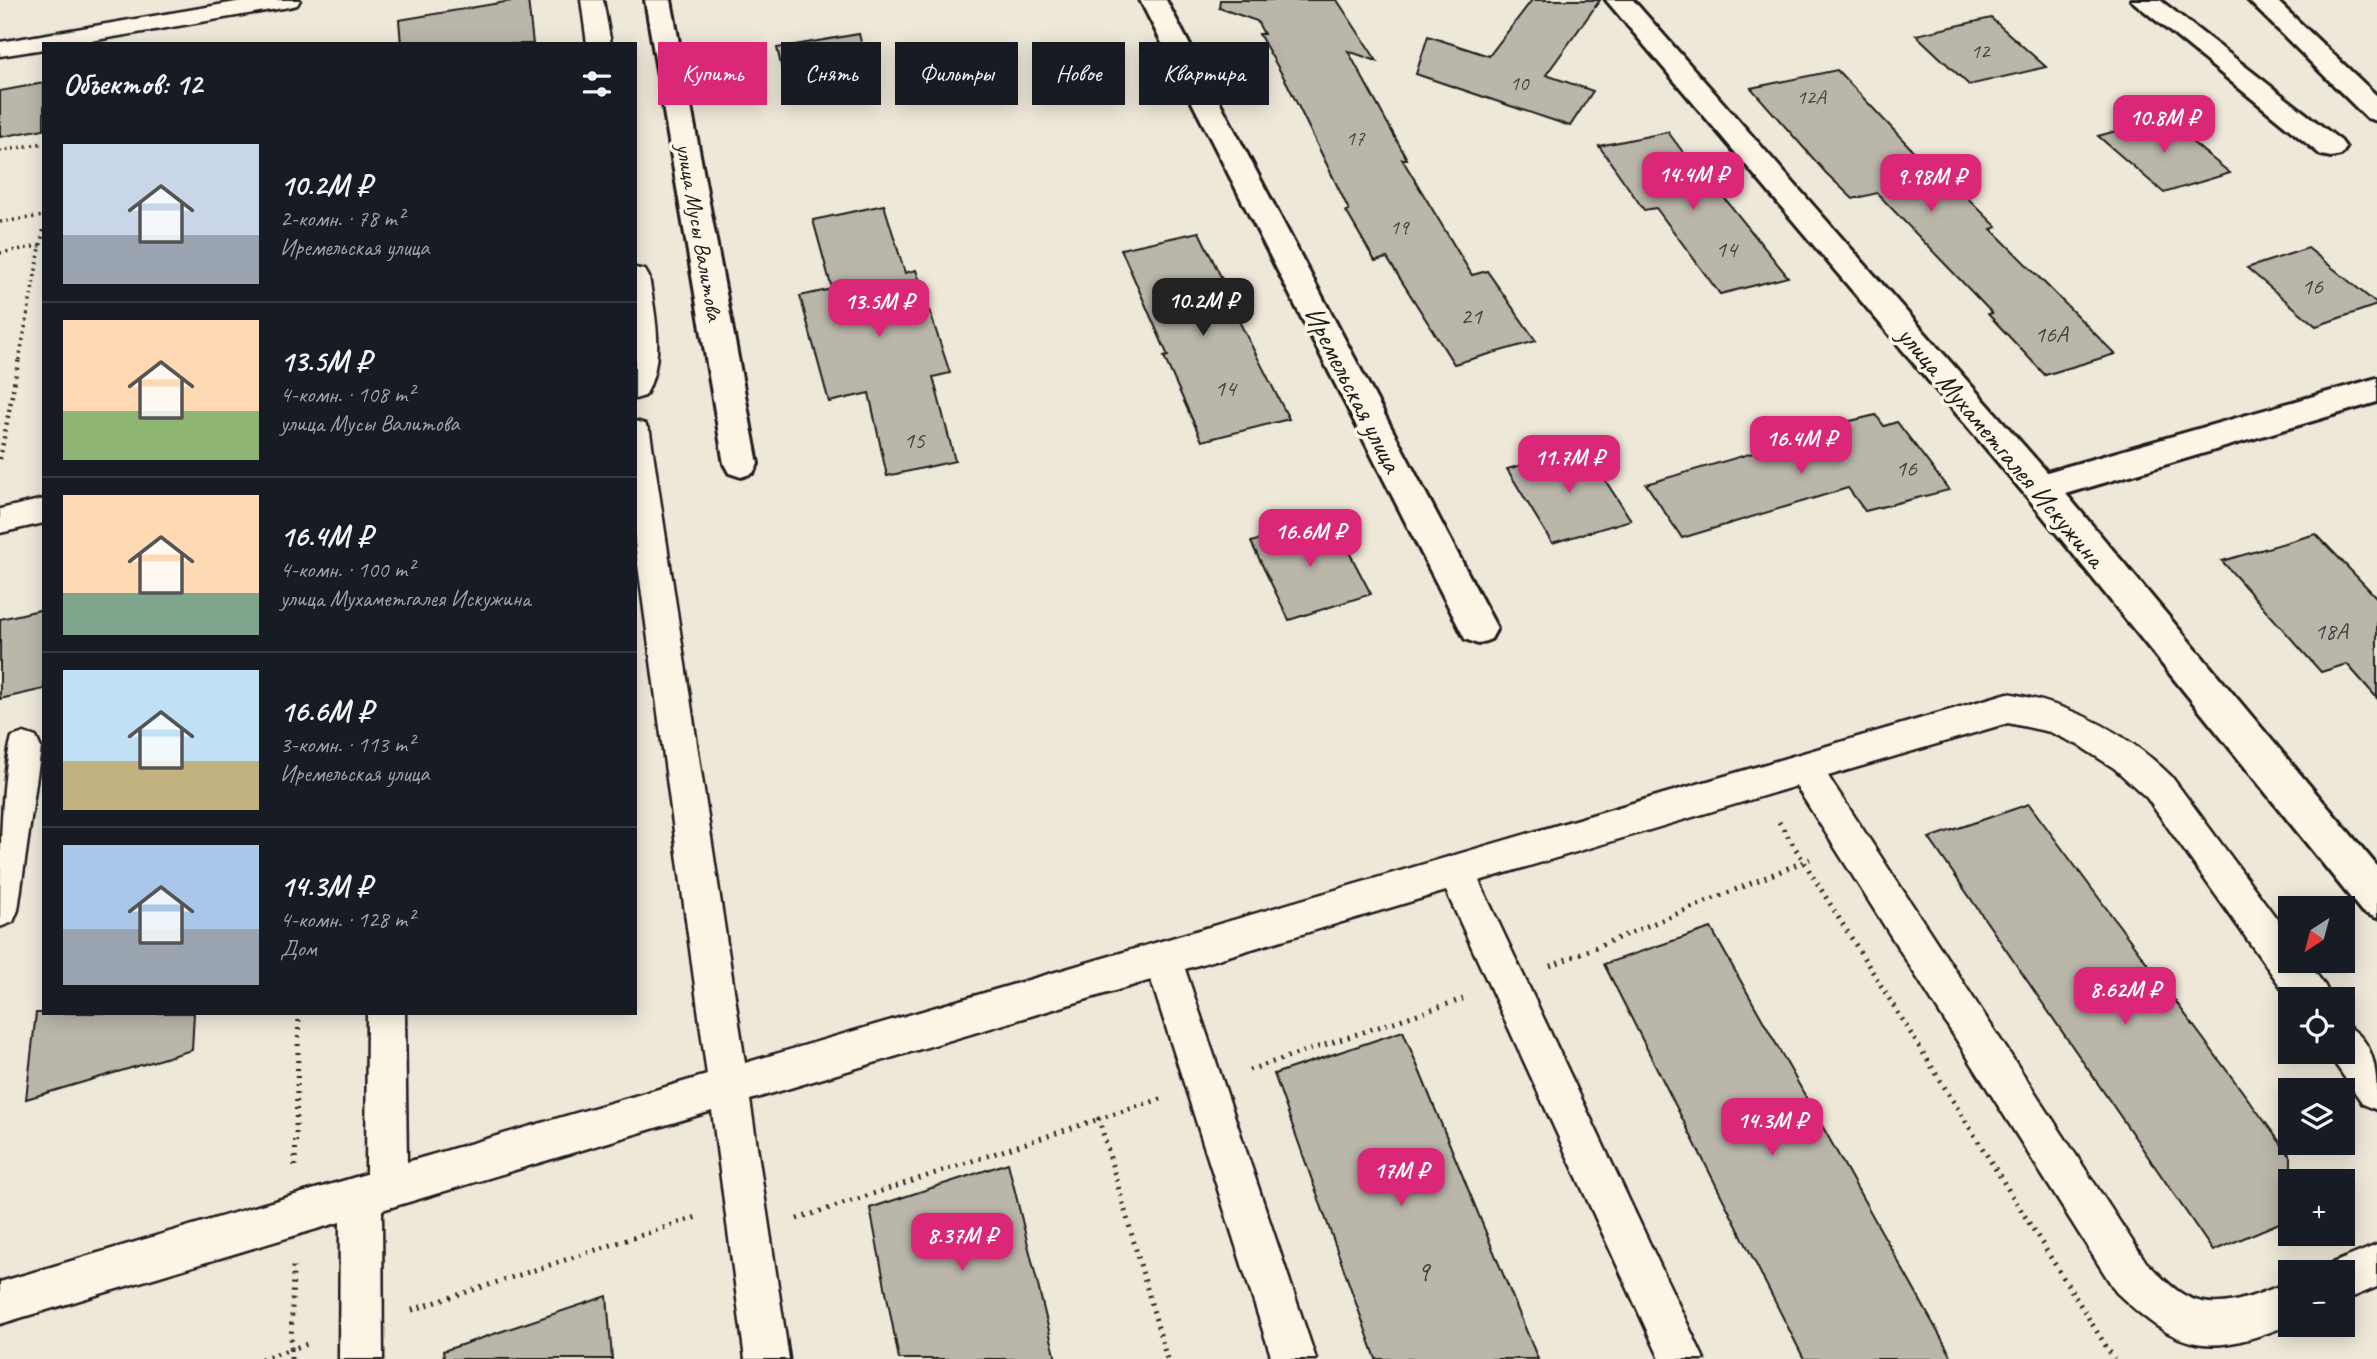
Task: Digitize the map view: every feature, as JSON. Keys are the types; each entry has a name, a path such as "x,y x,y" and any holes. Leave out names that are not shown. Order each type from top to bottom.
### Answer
{"street":[{"name":"улица Мусы Валитова","path":"658,0 741,464"},
{"name":"Иремельская улица","path":"1153,0 1478,628"},
{"name":"улица Мухаметгалея Искужина","path":"1619,0 2040,488 2377,898"},
{"path":"2144,0 2331,148"},
{"path":"2261,0 2377,112"},
{"path":"2040,488 2377,390"}],"lane":[{"path":"46,42 289,0"},
{"path":"592,0 599,42"},
{"path":"0,50 42,43"},
{"path":"637,290 645,343 637,378"},
{"path":"637,461 646,592 728,1087 767,1359"},
{"path":"0,521 42,511"},
{"path":"0,1303 2008,708 2056,718 2084,730 2114,747 2138,766 2159,787 2303,987"},
{"path":"0,910 23,748"},
{"path":"1804,769 2131,1277 2168,1310 2195,1322 2224,1326 2247,1321 2278,1308"},
{"path":"1456,872 1682,1359"},
{"path":"1163,959 1294,1359"},
{"path":"361,1343 386,1015"},
{"path":"2355,1060 2377,1090"},
{"path":"2355,1275 2377,1266"}],"path":[{"path":"0,151 42,143"},
{"path":"0,222 42,216"},
{"path":"0,253 42,245 0,459"},
{"path":"1755,783 2114,1359"},
{"path":"291,1359 291,1349 361,1343 747,1218 1099,1119 1508,984 1851,842"},
{"path":"1099,1119 1167,1359"}],"building":[{"path":"528,0 533,42 401,42 399,20"},
{"path":"1220,0 1337,0 1377,61 1348,51 1407,159 1402,159 1472,275 1487,271 1536,341 1454,364 1387,258 1375,261 1346,211 1349,210 1269,52 1269,42 1264,42 1259,34 1264,34 1257,21 1219,8"},
{"path":"1532,0 1600,0 1546,75 1593,91 1570,126 1416,74 1428,36 1489,56"},
{"path":"1991,18 2046,67 1969,85 1916,35"},
{"path":"859,34 861,42 812,42"},
{"path":"781,47 781,65 777,48"},
{"path":"1837,70 1920,158 1926,157 1997,227 1991,229 2115,354 2045,375 1988,314 1992,313 1877,193 1853,199 1826,173 1751,88"},
{"path":"42,83 42,129 0,137 0,91"},
{"path":"2163,118 2230,173 2164,193 2098,136"},
{"path":"1668,132 1697,171 1702,170 1788,277 1720,294 1656,208 1644,210 1599,146"},
{"path":"884,205 905,273 916,270 950,373 933,377 955,461 887,476 869,393 829,402 800,296 832,289 813,220"},
{"path":"1199,232 1226,287 1222,288 1289,419 1202,441 1164,357 1168,356 1121,249"},
{"path":"2308,248 2377,305 2316,326 2247,268"},
{"path":"1876,415 1884,426 1897,422 1949,490 1865,511 1848,488 1682,538 1646,484 1811,436 1808,431"},
{"path":"1584,448 1631,520 1552,543 1507,469"},
{"path":"1331,518 1371,594 1289,620 1251,542"},
{"path":"2316,534 2377,598 2377,698 2347,664 2321,672 2222,561"},
{"path":"42,609 42,689 0,699 0,619"},
{"path":"2029,804 2278,1139 2278,1155 2291,1157 2291,1169 2278,1169 2278,1224 2213,1251 1929,838"},
{"path":"1711,928 1953,1359 1804,1359 1604,964"},
{"path":"36,1013 194,1015 192,1050 26,1099"},
{"path":"1403,1031 1538,1359 1376,1359 1274,1074"},
{"path":"1008,1163 1056,1359 899,1359 870,1208"},
{"path":"607,1296 612,1359 444,1359 443,1351"}]}
